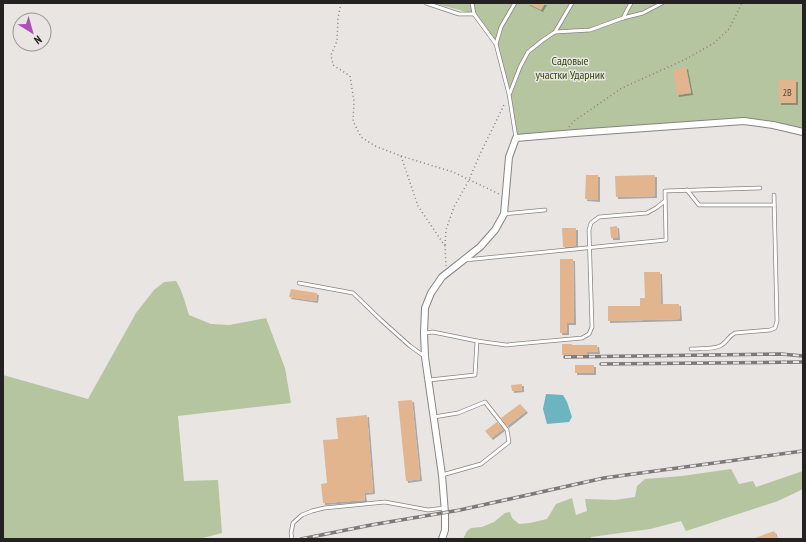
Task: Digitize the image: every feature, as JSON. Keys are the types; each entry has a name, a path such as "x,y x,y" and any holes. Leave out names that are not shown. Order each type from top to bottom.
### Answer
{"street":[{"path":"442,539 445,530 442,475 425,357 425,308 431,293 442,277 480,248 495,230 504,214 509,157 516,138 744,121 773,125 803,132"}],"lane":[{"path":"426,3 459,14 474,14"},
{"path":"472,3 474,14 496,44 509,94 516,138"},
{"path":"496,44 501,27 515,3"},
{"path":"509,94 528,52 555,32 572,3"},
{"path":"623,18 631,3"},
{"path":"555,32 590,30 623,18 643,13 662,3"},
{"path":"464,261 666,240 665,191 760,188"},
{"path":"687,190 699,205 774,205"},
{"path":"691,349 717,348 723,345 730,336 735,333 770,330 775,328 777,322 774,195"},
{"path":"424,333 433,332 476,341 506,345 582,338 589,334 592,327 589,230 591,223 599,217 647,213 656,208 665,200"},
{"path":"504,214 545,210"},
{"path":"299,283 353,293 410,346 425,357"},
{"path":"428,380 475,375 476,341"},
{"path":"433,417 458,413 485,402 507,430 509,442 481,464 442,475"},
{"path":"292,539 291,533 294,523 302,514 318,509 385,502 428,510 444,508"}],"path":[{"path":"341,3 338,18 337,41 331,55 333,65 350,76 354,101 354,121 361,137 375,146 401,156 453,172 505,197"},
{"path":"562,134 574,121 622,88 686,59 714,43 729,29 742,3"},
{"path":"447,273 445,246 446,230 454,207 469,180 509,94"},
{"path":"401,156 418,206 445,246"}],"green space":[{"name":"Садовые участки Ударник","path":"433,3 803,3 803,132 744,121 516,138 509,94 496,44 474,14"},
{"path":"176,281 182,293 189,315 211,324 229,325 266,318 285,368 291,403 178,416 184,481 218,480 222,533 199,539 3,539 3,375 88,399 136,313 154,290 164,282"},
{"path":"731,469 739,484 753,481 756,487 803,471 803,489 778,501 686,531 681,521 650,529 591,537 591,539 463,539 467,531 471,528 482,527 494,522 505,513 510,512 512,518 519,524 530,523 547,519 556,504 572,498 576,515 587,511 585,499 615,500 635,497 637,486 645,479 682,476"}],"water":[{"path":"546,394 563,395 572,417 569,422 547,424 543,409"}],"building":[{"path":"527,3 545,3 541,10"},
{"path":"686,67 691,93 677,95 673,70"},
{"path":"779,80 796,80 796,103 779,103"},
{"path":"586,175 598,175 598,200 585,199"},
{"path":"655,175 655,196 616,197 615,176"},
{"path":"617,226 618,238 611,238 610,227"},
{"path":"562,228 576,228 576,246 563,247"},
{"path":"560,259 573,259 574,323 567,323 567,333 560,333"},
{"path":"644,272 660,272 661,304 679,304 680,319 608,321 608,306 640,306 640,298 645,298"},
{"path":"291,289 317,293 316,301 289,297"},
{"path":"562,344 597,345 598,352 587,352 587,355 562,355"},
{"path":"575,365 594,365 594,373 575,373"},
{"path":"522,384 522,390 512,391 511,385"},
{"path":"412,400 420,479 406,481 398,401"},
{"path":"520,404 526,411 507,426 501,418"},
{"path":"367,415 373,492 364,493 365,500 323,503 321,484 327,483 323,440 338,439 336,418"},
{"path":"497,422 503,429 491,438 485,431"},
{"path":"774,531 777,539 755,539 755,538"}],"railway":[{"path":"565,357 781,354 803,356"},
{"path":"601,364 803,362"},
{"path":"301,539 371,525 460,510 604,478 803,451"}]}
